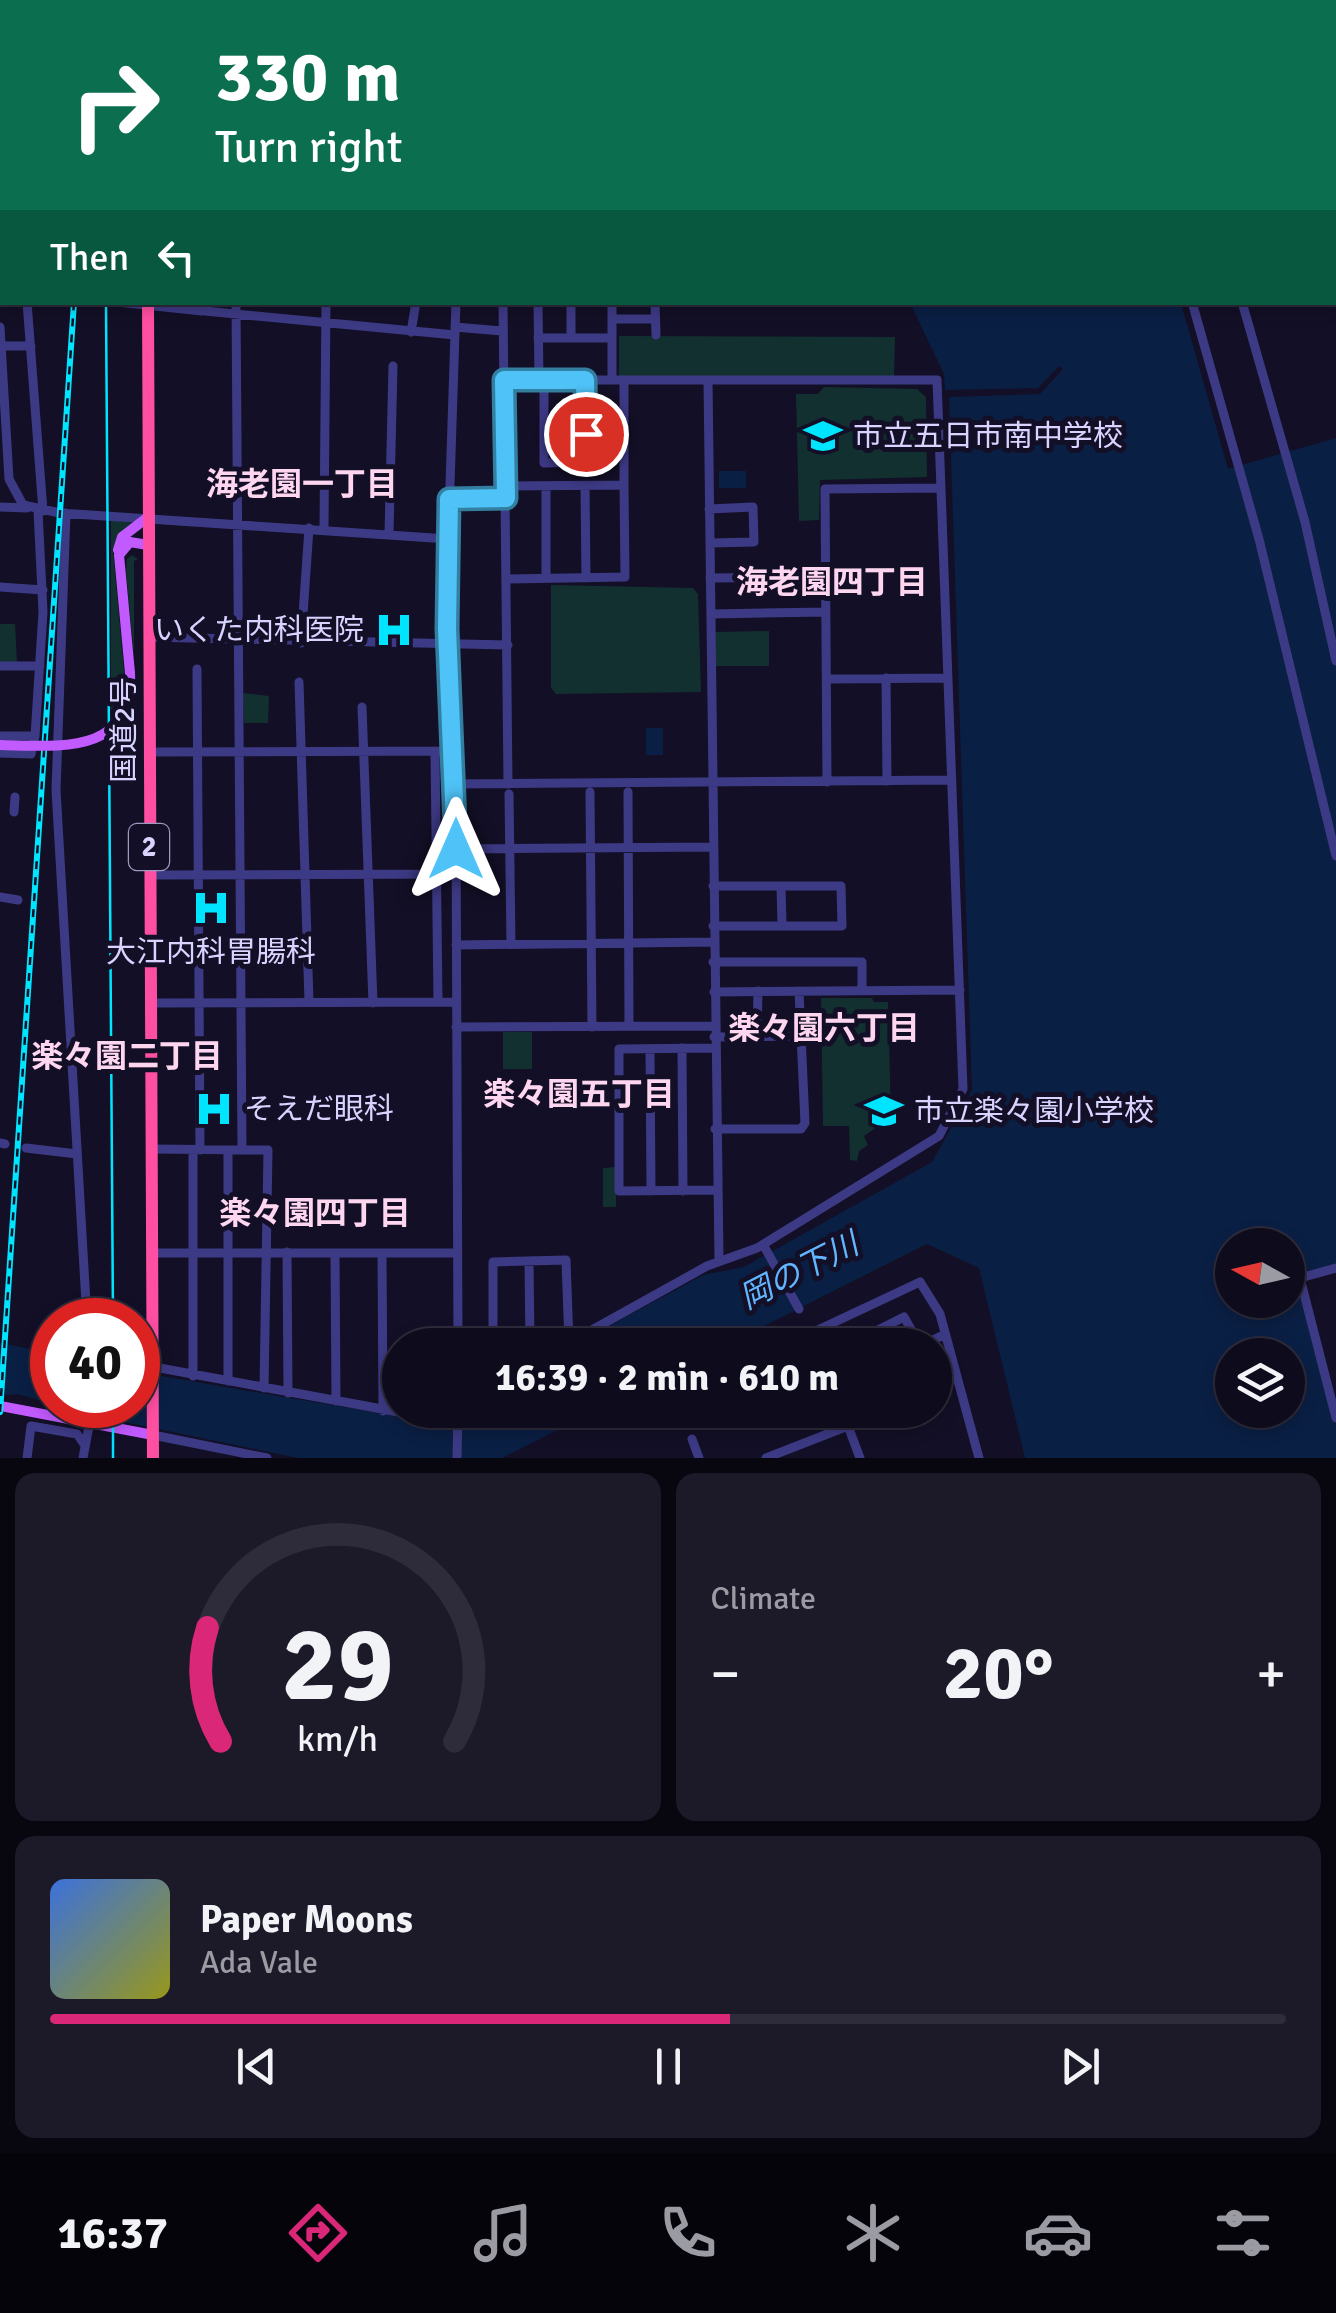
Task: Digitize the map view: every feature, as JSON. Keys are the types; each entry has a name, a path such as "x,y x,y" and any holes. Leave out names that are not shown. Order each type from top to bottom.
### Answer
{"highway":[{"name":"国道2号","path":"148,305 152,1298"},
{"name":"国道2号","path":"153,1428 153,1458"}],"main road":[{"path":"0,745 66,746 98,738 124,712 130,673 119,561 122,537 148,518"},
{"path":"119,561 125,545 148,544"},
{"path":"0,1406 30,1411"},
{"path":"134,1428 153,1431"}],"street":[{"path":"0,754 31,754 40,666 42,590 26,305"},
{"path":"156,305 203,311 236,308 326,324 411,332 502,331"},
{"path":"324,529 326,305"},
{"path":"411,332 413,305"},
{"path":"456,305 448,538 456,849 458,1328"},
{"path":"503,305 511,944"},
{"path":"538,305 544,462 586,462 585,380"},
{"path":"571,305 572,338"},
{"path":"612,305 612,380"},
{"path":"656,305 656,335"},
{"path":"1193,305 1263,557 1336,856"},
{"path":"1243,305 1305,522 1336,661"},
{"path":"236,308 242,1150"},
{"path":"612,318 656,319"},
{"path":"0,329 9,479 16,498 37,510"},
{"path":"538,338 612,338"},
{"path":"2,346 31,346"},
{"path":"389,534 393,366"},
{"path":"504,380 937,380 963,1089 939,1136 757,1248 719,1260 597,1328"},
{"path":"507,579 626,577 624,380"},
{"path":"708,380 715,1190 719,1260"},
{"path":"506,486 624,485"},
{"path":"546,486 546,578"},
{"path":"585,486 586,578"},
{"path":"827,782 825,489 940,488"},
{"path":"449,499 506,498"},
{"path":"0,506 448,538"},
{"path":"709,508 753,508 754,542 710,543"},
{"path":"66,513 56,790 86,1298"},
{"path":"302,643 309,528"},
{"path":"710,578 825,577"},
{"path":"0,587 42,590"},
{"path":"711,614 826,612"},
{"path":"149,637 508,645"},
{"path":"0,666 40,666"},
{"path":"193,1376 199,1003 197,669"},
{"path":"827,678 948,678"},
{"path":"886,678 887,781"},
{"path":"299,682 309,1002"},
{"path":"362,706 373,1002"},
{"path":"0,736 35,736"},
{"path":"436,751 438,1001"},
{"path":"149,752 454,751"},
{"path":"455,784 509,789 951,780"},
{"path":"590,792 592,1027"},
{"path":"628,792 630,1026"},
{"path":"0,802 15,804"},
{"path":"456,849 712,847"},
{"path":"150,875 456,874"},
{"path":"713,886 842,886 842,926 713,926"},
{"path":"781,886 782,926"},
{"path":"0,897 18,900"},
{"path":"456,944 713,942"},
{"path":"713,962 862,962 862,990"},
{"path":"714,992 960,990"},
{"path":"757,1037 758,991"},
{"path":"715,1129 801,1129 805,1123 798,991"},
{"path":"150,1003 456,1002"},
{"path":"456,1027 630,1026 714,1037 798,1036"},
{"path":"714,1037 682,1048 618,1049 619,1191 715,1190"},
{"path":"682,1048 682,1191"},
{"path":"650,1049 651,1191"},
{"path":"26,1148 77,1154"},
{"path":"151,1150 268,1150 264,1388"},
{"path":"228,1150 228,1381"},
{"path":"765,1248 799,1310"},
{"path":"287,1252 288,1393"},
{"path":"152,1253 456,1253"},
{"path":"335,1253 336,1402"},
{"path":"382,1253 383,1328"},
{"path":"493,1328 492,1262 566,1260 568,1328"},
{"path":"530,1261 530,1328"},
{"path":"1336,1268 1300,1278 1336,1418"},
{"path":"824,1328 920,1282 935,1300 943,1328"},
{"path":"882,1328 904,1317 911,1328"},
{"path":"952,1360 979,1458"},
{"path":"160,1371 382,1411"},
{"path":"766,1458 848,1426 860,1458"},
{"path":"28,1458 31,1428"},
{"path":"56,1428 77,1434 85,1442"},
{"path":"82,1458 88,1428"},
{"path":"457,1458 458,1428"},
{"path":"153,1431 260,1457"},
{"path":"692,1439 699,1458"}],"green space":[{"path":"619,336 895,337 894,377 619,377"},
{"path":"824,387 917,389 926,397 927,477 820,480 819,520 799,521 796,394 818,394"},
{"path":"111,520 133,523 113,551 125,682 123,695 111,715"},
{"path":"132,555 138,559 134,561 134,655 126,571 127,559"},
{"path":"551,585 693,588 698,594 701,692 556,694 551,688"},
{"path":"0,624 15,624 17,663 0,663"},
{"path":"769,631 769,666 716,666 715,632"},
{"path":"243,693 269,696 268,723 244,723"},
{"path":"821,998 872,998 874,1002 888,1002 891,1117 864,1136 868,1145 859,1151 857,1161 850,1160 849,1126 823,1126"},
{"path":"503,1032 532,1032 532,1069 503,1069"},
{"path":"616,1167 616,1207 603,1207 603,1168"}],"water":[{"name":"岡の下川","path":"911,305 1182,305 1228,469 1336,438 1336,1264 1305,1273 1305,1228 1215,1228 1215,1318 1305,1318 1305,1306 1336,1425 1336,1458 1025,1458 979,1268 927,1244 760,1328 605,1328 703,1275 744,1267 932,1162 972,1090 949,397 1040,394 1063,369 1059,366 1038,388 945,390 944,374"},
{"path":"719,471 746,471 746,488 719,488"},
{"path":"646,728 663,728 663,755 646,755"},
{"path":"0,1343 30,1349 30,1398 0,1396"},
{"path":"160,1376 382,1414 382,1428 561,1428 502,1458 298,1458 153,1428 160,1428"}],"tram line":[{"path":"106,305 113,1298"},
{"path":"113,1428 113,1458"}],"railway":[{"path":"0,1412 74,305"}],"place":[{"name":"市立五日市南中学校","path":"823,436"},
{"name":"いくた内科医院","path":"394,630"},
{"name":"大江内科胃腸科","path":"211,908"},
{"name":"そえだ眼科","path":"214,1109"},
{"name":"市立楽々園小学校","path":"884,1111"}],"district":[{"name":"海老園一丁目","path":"302,484"},
{"name":"海老園四丁目","path":"832,582"},
{"name":"楽々園六丁目","path":"824,1028"},
{"name":"楽々園二丁目","path":"127,1056"},
{"name":"楽々園五丁目","path":"579,1094"},
{"name":"楽々園四丁目","path":"315,1213"}],"route":[{"path":"456,849 447,629 449,499 506,498 504,380 585,380 586,434"}]}
